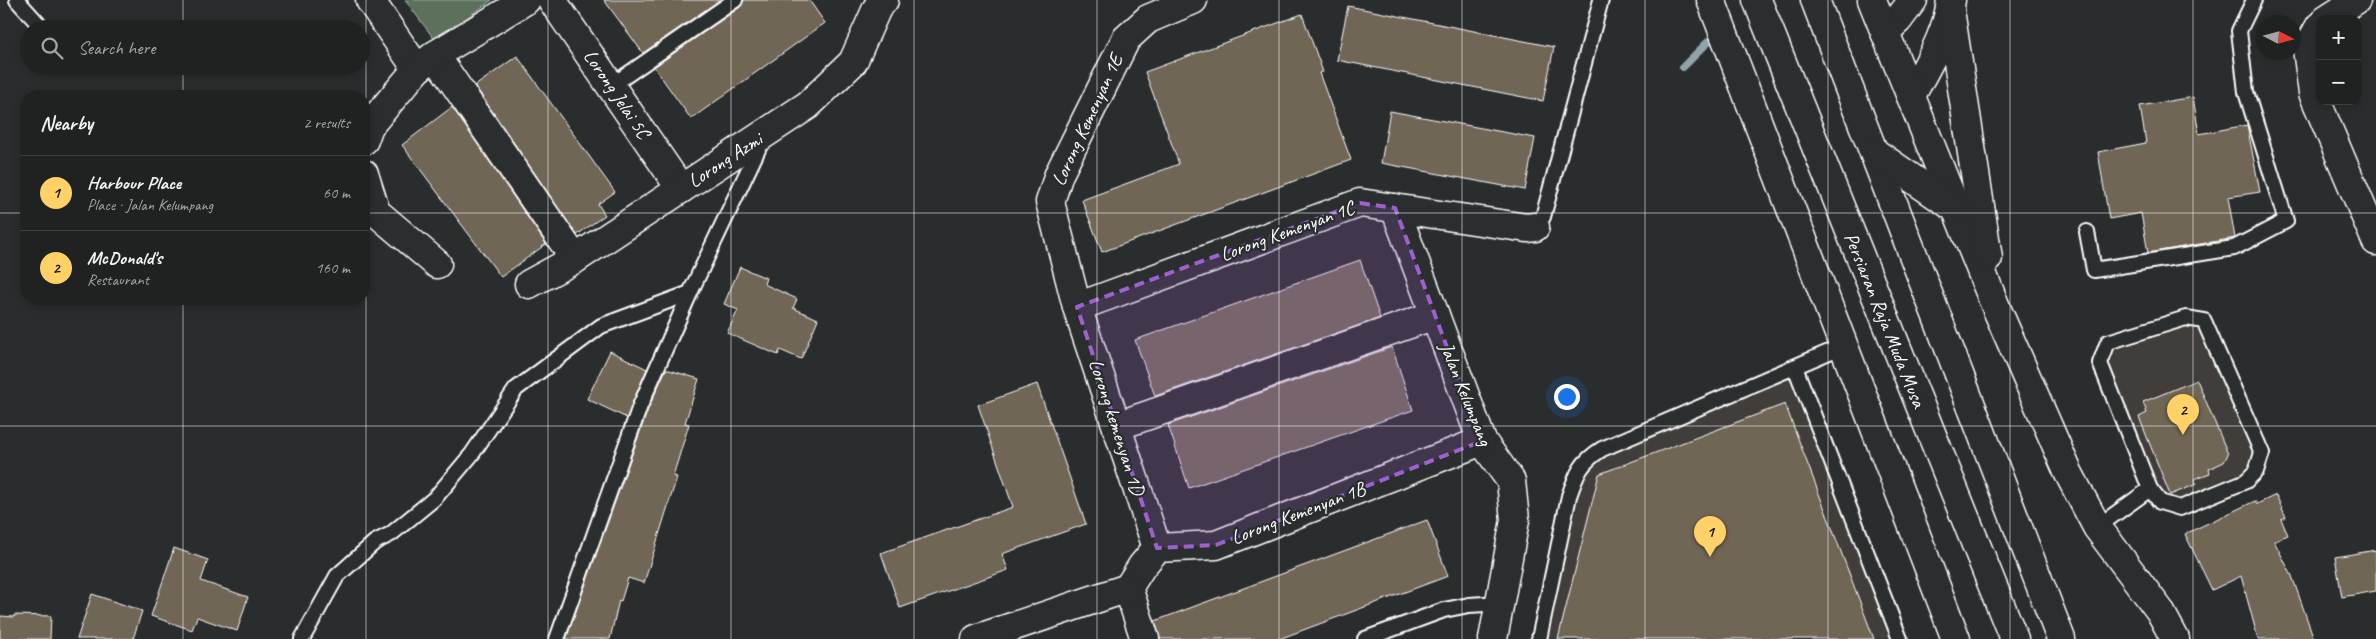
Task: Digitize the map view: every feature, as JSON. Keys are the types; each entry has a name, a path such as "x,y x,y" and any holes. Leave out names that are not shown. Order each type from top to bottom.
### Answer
{"street":[{"path":"370,0 426,62 575,259"},
{"path":"370,128 426,62 526,0"},
{"name":"Lorong Jelai 5C","path":"552,0 681,189"},
{"name":"Lorong Kemenyan 1E","path":"1077,307 1050,202 1059,174 1126,39 1148,19 1193,0"},
{"path":"1711,0 1956,639"},
{"name":"Persiaran Raja Muda Musa","path":"1757,0 2014,639"},
{"path":"1815,0 2061,639"},
{"path":"1872,0 1995,305 2068,472 2097,527 2160,611 2175,639"},
{"path":"1885,32 1898,20 1913,0"},
{"path":"2332,15 2356,0"},
{"name":"Lorong Azmi","path":"529,284 575,259 808,105 853,62 877,3"},
{"path":"1911,96 1934,51 1950,5"},
{"path":"1950,5 1995,305"},
{"path":"2316,35 2307,49 2313,93 2376,241"},
{"path":"1746,88 1786,75"},
{"path":"1874,152 1955,208"},
{"path":"370,193 376,212 437,264"},
{"name":"Lorong Kemenyan 1C","path":"1077,307 1360,203 1527,228 1535,227"},
{"name":"Jalan Kelumpang","path":"1394,208 1482,441 1511,482 1516,520 1493,639"},
{"name":"Lorong kemenyan 1D","path":"1077,307 1157,548"},
{"path":"1117,426 1435,315"},
{"name":"Lorong Kemenyan 1B","path":"1157,548 1216,545 1482,441"},
{"path":"976,639 1128,588 1142,566 1157,548"},
{"path":"1128,588 1144,639"}],"lane":[{"path":"17,0 34,20"},
{"path":"611,86 734,0"},
{"path":"1535,227 1543,217 1601,0"},
{"path":"2088,232 2094,270 2234,248 2286,221 2246,92 2239,31 2254,0"},
{"path":"557,639 640,406 690,293 766,133"},
{"path":"302,639 337,576 374,542 391,534 435,498 472,454 516,389 601,326 690,293"},
{"path":"2186,318 2204,321 2262,453 2256,471 2246,481 2180,508 2160,502 2150,489 2100,363 2108,342 2186,318"},
{"path":"1539,639 1569,496 1576,475 1587,459 1602,449 1843,346"},
{"path":"1795,367 1900,639"},
{"path":"2097,527 2150,489"},
{"path":"1365,639 1444,610 1500,603"}],"highlighted area":[{"path":"1360,203 1395,208 1482,441 1216,545 1157,548 1077,307"}],"shaded area":[{"path":"2184,324 2200,328 2255,453 2250,469 2179,499 2166,497 2154,485 2106,364 2113,347"},
{"path":"1790,378 1891,639 1546,639 1577,491 1592,463 1618,449"}],"green space":[{"path":"405,0 492,0 435,40"}],"building":[{"path":"604,0 720,0 643,53"},
{"path":"744,0 809,0 825,23 691,119 654,67 740,7"},
{"path":"1348,6 1554,47 1543,101 1337,60"},
{"path":"1302,14 1323,72 1319,73 1351,160 1102,252 1082,200 1179,164 1145,72"},
{"path":"517,56 615,192 598,204 605,215 577,235 475,86"},
{"path":"2193,97 2199,134 2247,125 2260,192 2228,197 2235,238 2148,253 2141,213 2109,219 2098,152 2146,143 2140,106"},
{"path":"452,107 546,244 501,277 402,145"},
{"path":"1390,111 1535,138 1525,190 1381,163"},
{"path":"1360,260 1380,318 1155,396 1135,340"},
{"path":"740,267 766,278 764,284 797,299 793,308 818,319 801,359 780,350 778,355 727,333 738,310 724,304"},
{"path":"1392,347 1413,410 1189,488 1168,425"},
{"path":"610,351 647,369 627,418 587,399"},
{"path":"666,369 699,379 685,423 689,424 673,476 677,477 644,583 628,578 621,601 619,600 610,639 566,639 648,409"},
{"path":"2197,380 2228,454 2224,462 2209,469 2210,473 2194,479 2197,484 2170,495 2139,417 2147,413 2143,402"},
{"path":"1037,384 1086,524 1002,554 1008,570 900,608 881,553 1013,507 978,405"},
{"path":"1785,404 1874,639 1558,639 1599,474"},
{"path":"2276,495 2286,517 2281,519 2288,535 2274,541 2292,576 2314,639 2258,639 2241,576 2212,590 2185,534 2255,501 2257,504"},
{"path":"1427,520 1448,576 1279,639 1160,639 1155,621"},
{"path":"174,548 208,560 201,581 248,597 237,631 197,617 192,630 151,616"},
{"path":"2376,550 2376,591 2342,597 2335,557"},
{"path":"92,594 142,611 133,639 77,639"},
{"path":"14,615 51,616 50,639 0,639 0,616 14,617"}],"waterway":[{"path":"1683,67 1714,36"}],"place":[{"name":"McDonald's","path":"2183,435"},
{"name":"Harbour Place","path":"1710,557"}]}
